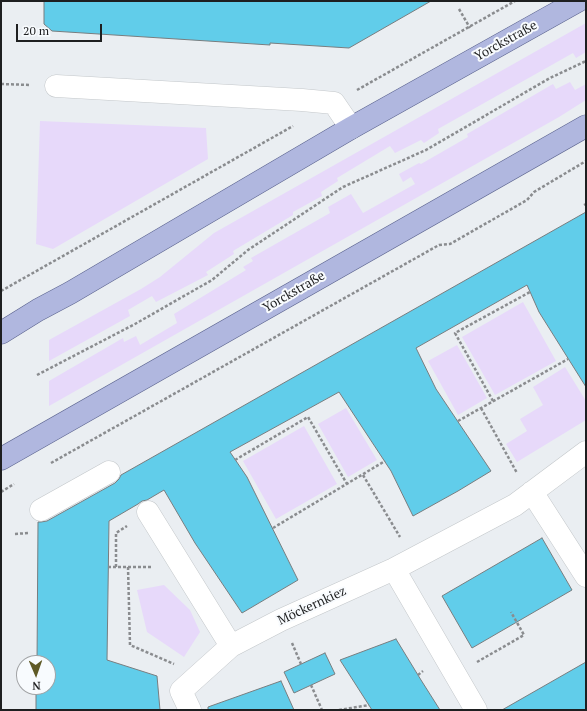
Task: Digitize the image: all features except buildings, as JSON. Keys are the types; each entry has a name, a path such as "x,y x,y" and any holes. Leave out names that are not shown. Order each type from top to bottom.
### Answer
{"main road":[{"name":"Yorckstraße","path":"1,333 351,128 578,1"},
{"name":"Yorckstraße","path":"1,459 586,126"}],"street":[{"path":"56,86 334,103 351,128"},
{"name":"Möckernkiez","path":"190,710 181,691 231,646 281,620 394,569 515,505 586,452"},
{"path":"40,510 109,472"},
{"path":"532,492 586,576"},
{"path":"148,512 231,646"},
{"path":"394,569 476,710"}],"path":[{"path":"334,103 470,28 515,1"},
{"path":"459,9 470,28"},
{"path":"37,375 135,324 212,280 248,250 343,187 426,150 550,78 586,61"},
{"path":"1,84 30,85"},
{"path":"1,291 293,126"},
{"path":"50,463 440,245 450,244 527,200 534,192 586,160"},
{"path":"493,401 455,333 530,292"},
{"path":"458,421 568,359"},
{"path":"481,408 498,440"},
{"path":"235,460 308,417 347,484"},
{"path":"273,528 385,462"},
{"path":"363,475 387,515"},
{"path":"116,533 116,567"},
{"path":"108,567 182,566"},
{"path":"128,567 130,645 198,675"},
{"path":"455,674 524,634 511,612"},
{"path":"311,685 322,710"},
{"path":"339,710 369,705"}],"shaded area":[{"path":"586,23 586,52 576,58 573,53 438,129 439,133 424,143 421,140 395,153 390,146 337,178 338,181 321,192 322,196 293,212 293,215 233,251 234,254 206,272 208,275 156,302 152,296 128,310 130,316 49,361 49,340 160,277 214,233"},
{"path":"570,82 575,90 586,84 586,100 559,117 49,406 49,381 123,338 124,342 136,336 140,345 177,323 174,314 246,270 243,267 253,261 251,258 330,213 328,207 351,194 363,213 415,184 411,177 403,182 399,174 419,163 421,164 468,137 467,134 553,84 556,89"},
{"path":"40,121 206,128 208,159 53,249 36,244"},
{"path":"523,302 556,361 495,395 462,337"},
{"path":"457,345 487,398 458,415 428,361"},
{"path":"565,367 586,401 586,420 517,462 506,444 527,431 520,419 543,405 533,387"},
{"path":"346,408 377,460 348,477 318,424"},
{"path":"304,426 337,484 276,519 243,461"},
{"path":"164,585 190,610 200,632 184,657 147,632 137,590"}]}
